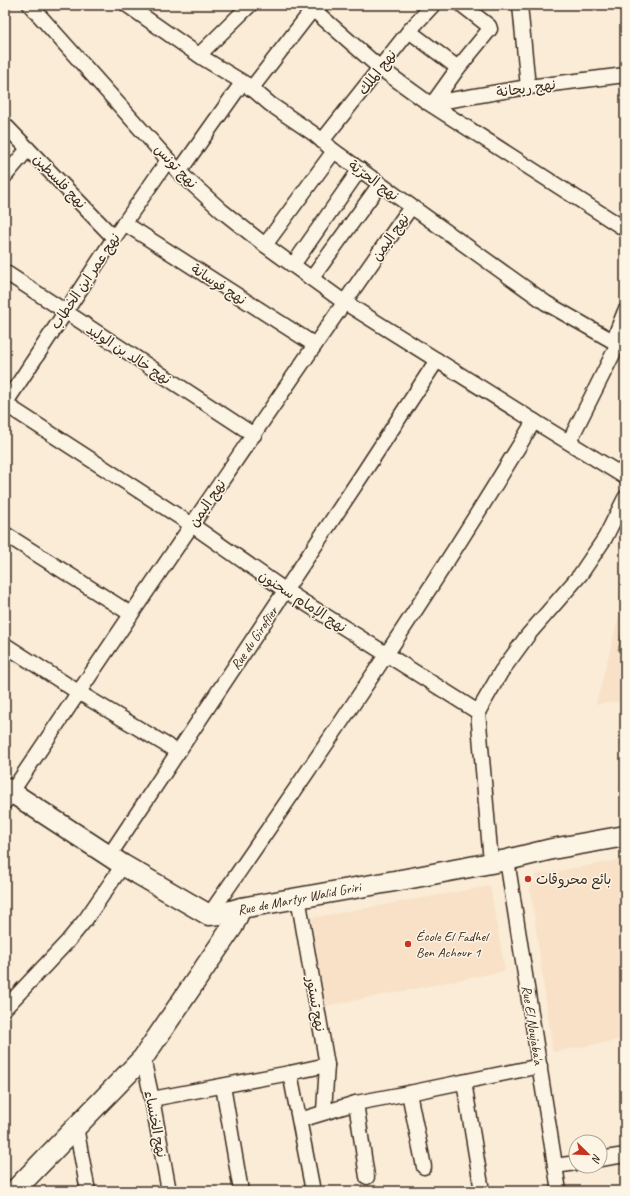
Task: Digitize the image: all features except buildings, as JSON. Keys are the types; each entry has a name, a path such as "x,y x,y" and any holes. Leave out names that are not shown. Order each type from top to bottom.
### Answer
{"street":[{"name":"نهج تونس","path":"30,5 178,172 265,245 344,302 625,477"},
{"name":"نهج الحرّيّة","path":"127,5 247,86 334,151 546,303 618,345"},
{"name":"نهج الملك","path":"322,141 409,31 433,5"},
{"path":"430,102 490,29 489,26 462,5"},
{"path":"520,5 528,87"},
{"path":"178,172 311,7 380,68 625,229"},
{"path":"199,55 241,8"},
{"path":"409,31 458,68"},
{"name":"نهج ريحانة","path":"430,102 528,87 625,75"},
{"name":"نهج فلسطين","path":"5,126 114,238"},
{"path":"5,176 28,148"},
{"path":"265,245 334,151"},
{"name":"نهج عمر ابن الخطاب","path":"5,404 64,312 168,160"},
{"path":"293,265 360,169"},
{"path":"312,278 380,184"},
{"name":"نهج اليمن","path":"7,794 344,302 412,207"},
{"name":"نهج فوسانة","path":"124,223 315,345"},
{"name":"نهج خالد بن الوليد","path":"5,272 254,435"},
{"path":"569,442 618,345 625,311"},
{"name":"Rue du Giroflier","path":"5,1008 41,971 86,919 116,860 178,752 286,591 437,360"},
{"name":"نهج الإمام سحنون","path":"5,404 192,525 286,591 478,712"},
{"path":"7,794 209,915 300,784 441,572 534,421"},
{"path":"499,861 478,712 501,672 528,635 580,575 605,538 625,498"},
{"path":"5,534 131,614"},
{"path":"5,645 78,692 178,752"},
{"name":"Rue de Martyr Walid Griri","path":"209,915 220,914 241,908 298,897 406,879 552,849 625,836"},
{"name":"Rue El Noujaba'a","path":"499,861 540,1066 559,1191"},
{"name":"نهج تستور","path":"298,897 327,1065 324,1111"},
{"path":"14,1191 143,1058 233,926 241,908"},
{"name":"نهج الخنساء","path":"143,1058 169,1191"},
{"path":"152,1099 327,1065"},
{"path":"300,1120 324,1111 356,1103 540,1066"},
{"path":"290,1073 313,1191"},
{"path":"464,1082 482,1191"},
{"path":"223,1086 241,1191"},
{"path":"409,1093 424,1166"},
{"path":"356,1103 367,1177"},
{"path":"76,1127 88,1191"},
{"path":"608,1158 625,1155"},
{"path":"555,1166 568,1164"}],"shaded area":[{"path":"625,593 625,701 596,704"},
{"path":"625,859 625,1039 553,1052 530,884 537,882 535,875"},
{"name":"École El Fadhel Ben Achour 1","path":"490,886 505,971 326,1006 311,918"}],"green space":[{"path":"625,619 625,647 618,650"}],"place":[{"name":"بائع محروقات","path":"528,879"},
{"name":"École El Fadhel Ben Achour 1","path":"408,944"}]}
